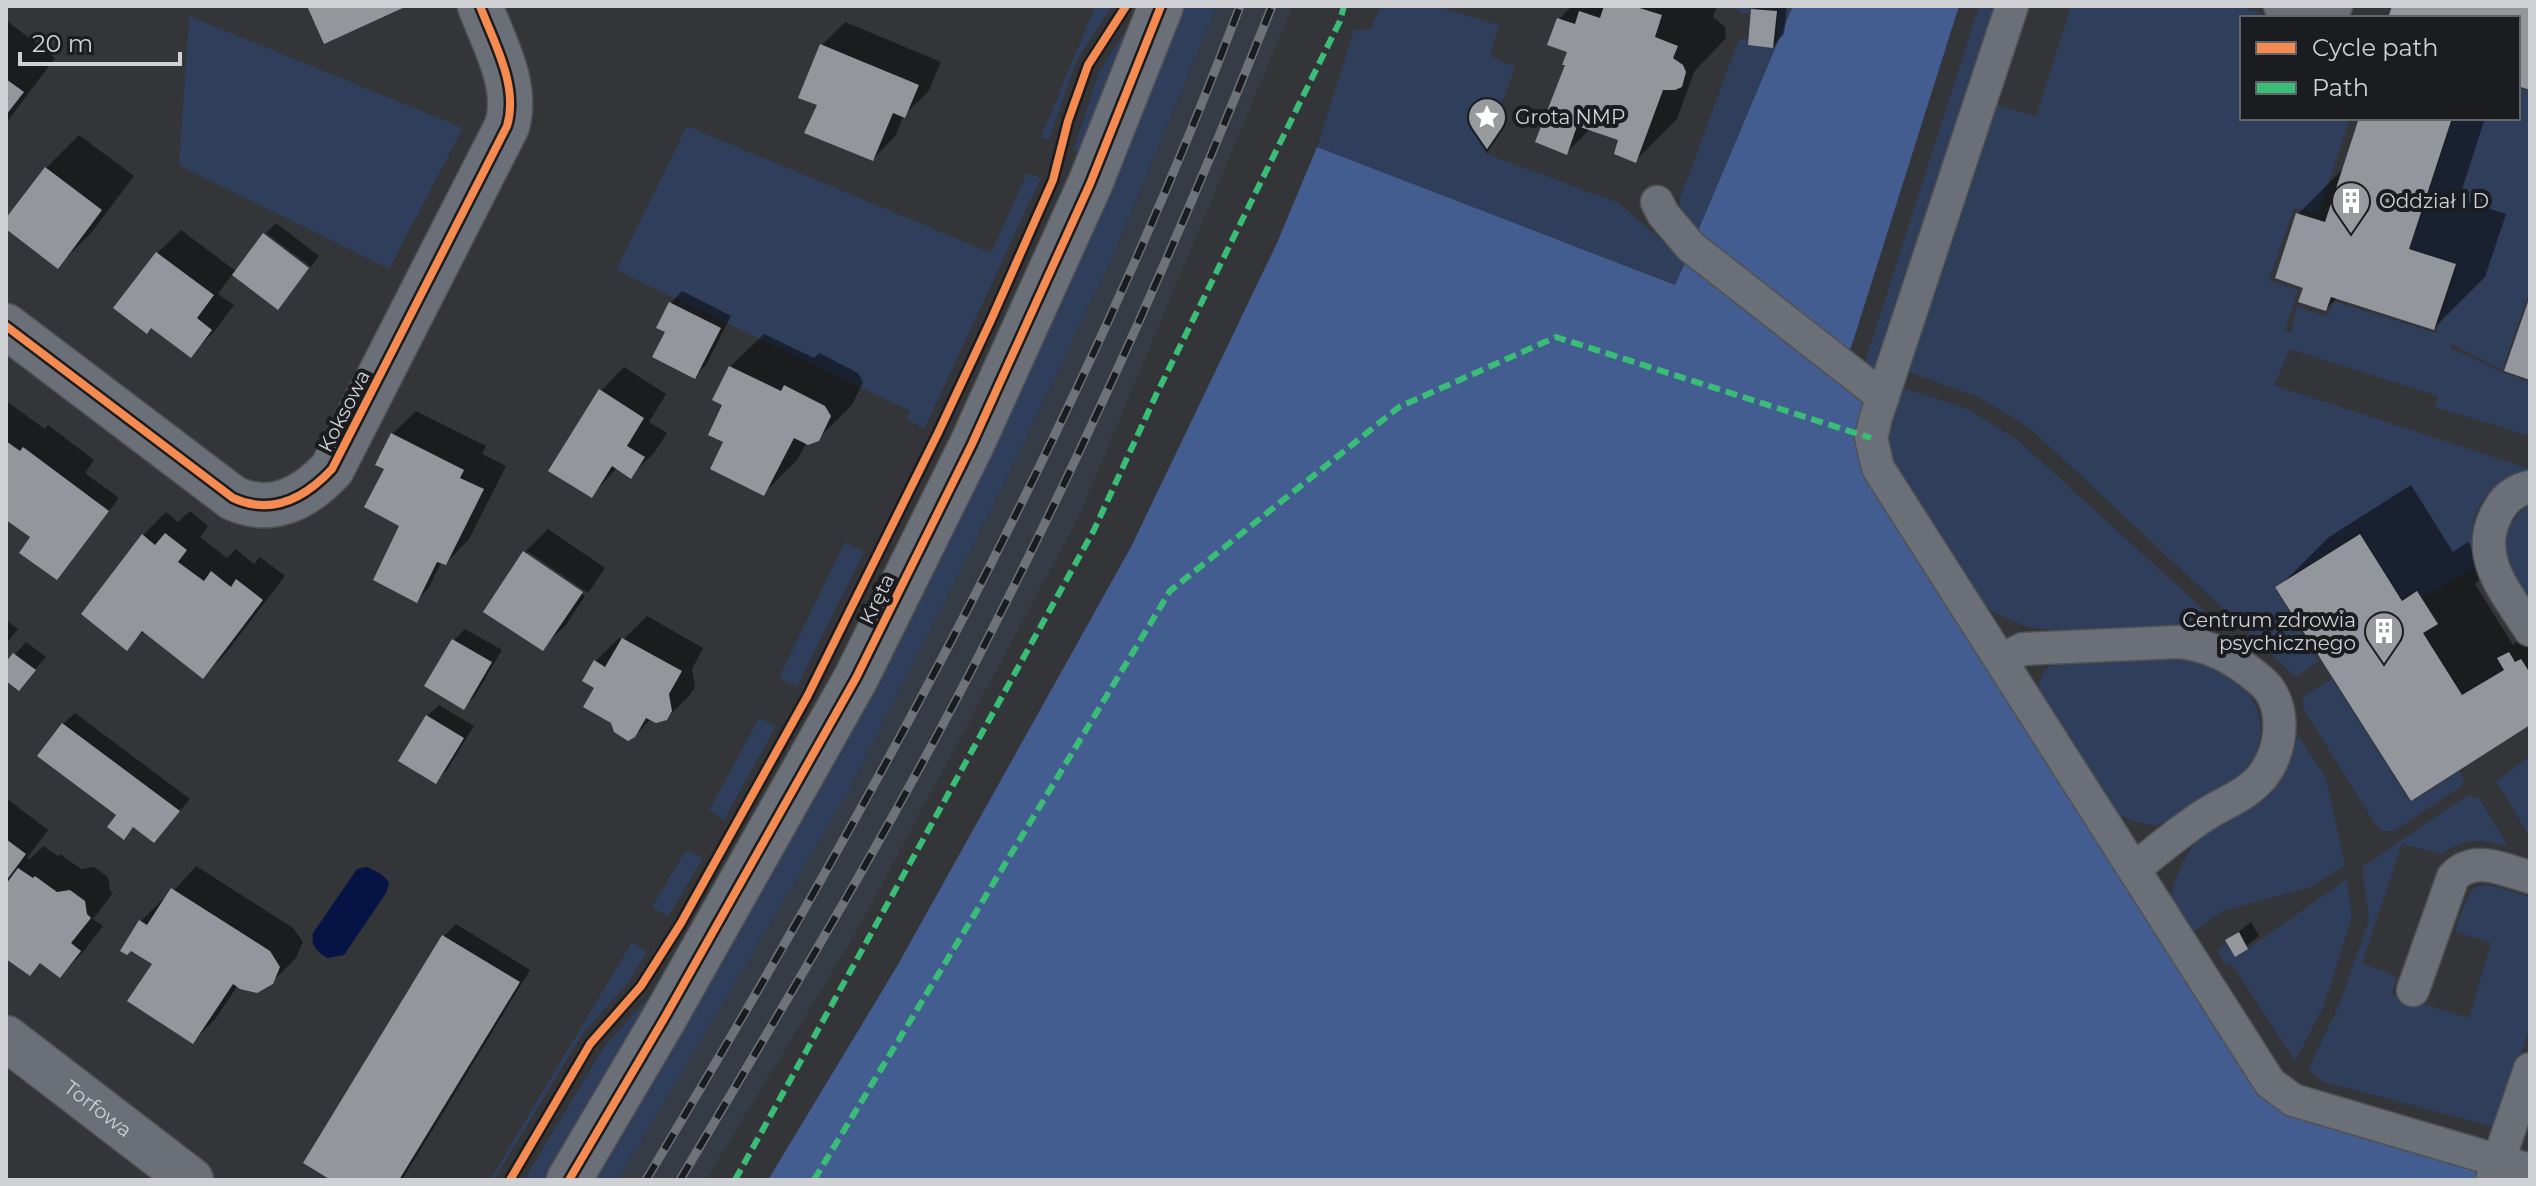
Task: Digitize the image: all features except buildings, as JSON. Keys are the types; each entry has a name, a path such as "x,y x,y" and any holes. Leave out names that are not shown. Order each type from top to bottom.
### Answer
{"street":[{"name":"Koksowa","path":"6,326 233,498 262,506 281,504 316,487 332,469 507,126 511,111 508,84 480,6"},
{"name":"Kręta","path":"569,1180 673,1004 856,678 972,444 1090,184 1161,6"},
{"name":"Torfowa","path":"6,1038 191,1180"}],"lane":[{"path":"2012,6 1871,438 1878,468 2270,1083 2293,1100 2496,1170 2530,1170"},
{"path":"2280,6 2307,14 2336,6"},
{"path":"1657,202 1663,214 1691,247 1883,397"},
{"path":"2530,487 2509,496 2498,510 2488,537 2492,568 2530,630"},
{"path":"2001,660 2023,649 2178,642 2213,649 2265,684 2280,714 2273,756 2262,777 2243,794 2208,813 2134,869"},
{"path":"2413,990 2453,877 2460,869 2482,864 2530,877"},
{"path":"2496,1170 2530,1069"}],"shaded area":[{"path":"1095,6 1112,6 1077,60 1049,140 1041,137"},
{"path":"1141,6 1089,151 1073,151 1099,72"},
{"path":"1182,6 1217,6 1113,256 1006,480 847,794 618,1180 588,1180"},
{"path":"1217,6 1293,6 1079,516 857,931 706,1180 618,1180 847,794 1006,480 1113,256"},
{"path":"1381,6 1436,6 1499,25 1490,56 1515,67 1484,153 1619,203 1686,261 1676,285 1317,147 1354,30 1370,30"},
{"path":"1735,6 1793,6 1776,46 1778,10 1750,8 1749,13 1740,13"},
{"path":"1793,6 1959,6 1849,354 1698,231"},
{"path":"1979,6 1995,6 1877,377 1863,368"},
{"path":"2071,6 2240,6 2268,16 2240,16 2240,120 2349,120 2318,214 2294,208 2269,280 2298,290 2285,330 2291,333 2297,306 2327,317 2334,301 2436,333 2458,264 2410,248 2452,120 2520,120 2520,88 2530,91 2530,290 2502,370 2452,344 2450,348 2530,382 2530,436 2435,407 2438,396 2290,349 2274,385 2530,469 2499,483 2480,505 2472,534 2475,567 2423,597 2418,589 2402,599 2360,532 2274,587 2319,661 2296,677 2031,429 1979,397 1905,371 1993,104 2036,116"},
{"path":"189,16 463,128 389,269 179,165"},
{"path":"1739,39 1748,39 1748,46 1776,47 1698,231 1680,215 1680,198"},
{"path":"687,126 991,253 1027,173 1041,178 924,429 907,419 910,411 616,270"},
{"path":"1317,147 1675,285 1686,261 1866,404 1857,446 2267,1102 2283,1111 2472,1168 2476,1180 768,1180 896,968 1131,547 1277,243"},
{"path":"1899,387 1966,408 2019,441 2204,610 2207,618 2204,628 2165,627 2074,633 2029,627 1985,607 1882,453"},
{"path":"2530,504 2530,606 2503,556 2510,527"},
{"path":"845,542 864,552 797,687 781,679 781,673"},
{"path":"2179,653 2209,665 2250,694 2258,712 2261,732 2256,753 2244,775 2175,818 2155,826 2114,812 2038,689 2046,670 2064,659"},
{"path":"2332,679 2410,802 2460,771 2464,781 2460,787 2394,831 2382,831 2377,827 2303,708 2305,695"},
{"path":"759,718 776,726 724,820 709,810"},
{"path":"2298,735 2326,778 2345,865 2311,887 2223,911 2191,933 2170,899 2184,861 2194,844 2208,830 2252,806 2269,791 2287,765"},
{"path":"2530,756 2530,837 2496,781"},
{"path":"2468,795 2479,798 2508,846 2473,841 2458,844 2441,854 2402,844 2362,963 2397,976 2392,994 2469,1018 2491,943 2455,931 2467,899 2473,890 2487,885 2530,897 2530,1027 2495,1127 2324,1082 2308,1070 2340,1003 2369,919 2362,867"},
{"path":"686,850 703,858 668,917 652,907"},
{"path":"367,867 389,882 386,893 344,955 327,958 315,948 313,933 357,869"},
{"path":"2347,879 2352,917 2323,1008 2295,1061 2231,963 2226,965 2217,951 2226,944 2236,957"},
{"path":"632,942 647,951 629,982 583,1033 494,1180 490,1180"},
{"path":"668,966 672,976 551,1180 524,1180 604,1047 650,996"}],"railway":[{"path":"646,1180 812,895 969,606 1113,310 1179,159 1240,6"},
{"path":"680,1180 881,838 993,628 1140,320 1272,6"}],"marked path":[{"path":"735,1180 1094,530 1157,393 1340,21 1344,6"},
{"path":"814,1180 1170,591 1399,407 1556,337 1871,438"}],"cycle path":[{"path":"6,326 233,498 247,503 274,504 299,496 311,488 332,469 507,126 510,111 507,80 480,6"},
{"path":"510,1180 590,1044 641,986 681,923 808,695 991,320 1053,180 1068,121 1088,65 1126,6"},
{"path":"569,1180 665,1017 856,678 972,444 1090,184 1161,6"}],"place":[{"name":"Grota NMP","path":"1487,151"},
{"name":"Oddział I D","path":"2351,235"},
{"name":"Centrum zdrowia psychicznego","path":"2384,665"}]}
